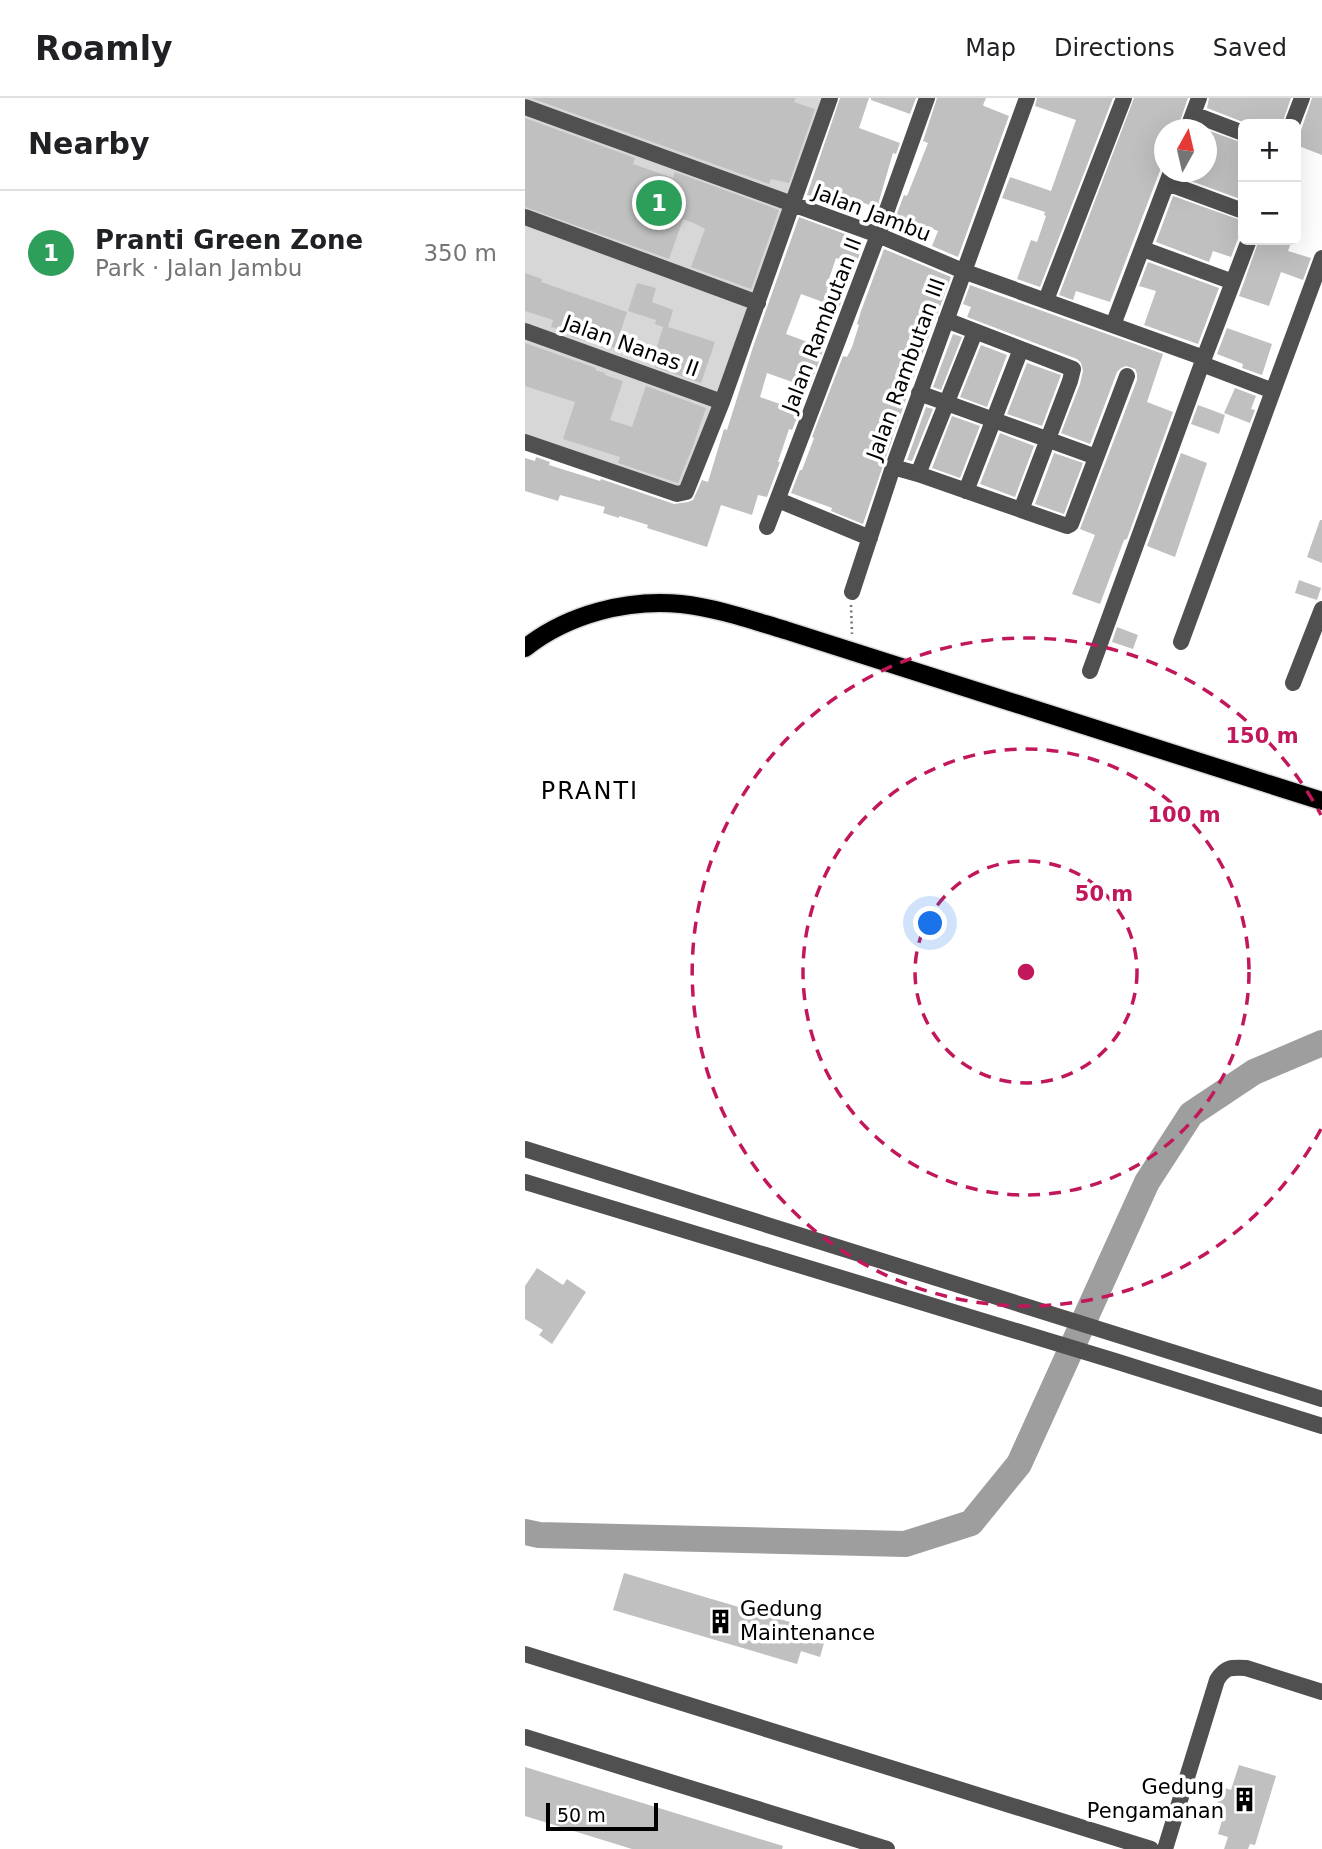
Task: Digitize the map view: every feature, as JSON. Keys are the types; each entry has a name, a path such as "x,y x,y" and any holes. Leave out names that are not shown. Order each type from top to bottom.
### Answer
{"main road":[{"path":"525,648 569,621 603,610 642,604 682,604 719,611 1322,801"}],"street":[{"path":"525,442 677,494 681,495 687,490 758,303 829,101 812,98"},
{"name":"Jalan Rambutan II","path":"767,527 927,98"},
{"name":"Jalan Rambutan III","path":"852,592 919,393 1027,98"},
{"path":"1046,300 1124,98"},
{"path":"1191,119 1199,98"},
{"path":"1294,119 1302,98"},
{"name":"Jalan Jambu","path":"525,107 878,235 963,271 1046,300 1273,391"},
{"path":"1217,128 1238,132"},
{"path":"1113,326 1167,182"},
{"path":"1180,182 1238,209"},
{"path":"525,217 758,303"},
{"path":"1090,671 1247,245"},
{"path":"1143,249 1233,282"},
{"path":"1181,642 1322,258"},
{"path":"946,320 1073,369 1021,510"},
{"name":"Jalan Nanas II","path":"525,331 722,401"},
{"path":"918,474 975,332"},
{"path":"966,491 1021,349"},
{"path":"893,467 1065,526 1070,525 1127,376"},
{"path":"919,393 1096,457"},
{"path":"778,500 870,538"},
{"path":"1293,683 1322,609"},
{"path":"525,1150 1322,1399"},
{"path":"525,1184 1023,1333 1322,1426"},
{"path":"525,1654 1151,1849"},
{"path":"1165,1849 1217,1680 1223,1671 1234,1667 1246,1668 1322,1692"},
{"path":"525,1737 840,1842 887,1849"}],"path":[{"path":"852,592 852,651"}],"shaded area":[{"path":"525,98 830,98 687,489 525,440"}],"building":[{"path":"531,98 796,98 794,102 815,109 789,183 771,179 769,184"},
{"path":"840,98 869,98 859,128 900,143 896,154 893,153 877,208 851,198 846,212 835,208 836,205 807,195"},
{"path":"871,98 916,98 910,114"},
{"path":"937,98 986,98 984,106 1009,116 958,257 932,246 938,231 913,221 908,236 891,229 928,143 923,141"},
{"path":"1037,98 1113,98 1040,287 1017,279 1031,240 1037,242 1045,212 1002,198 1010,177 1051,191 1076,120 1035,106"},
{"path":"1134,98 1188,98 1181,119 1154,119 1156,182 1110,302 1076,291 1073,300 1059,295"},
{"path":"1209,98 1291,98 1284,119 1238,120 1207,108"},
{"path":"1312,98 1322,98 1322,155 1301,147 1301,130"},
{"path":"525,118 635,158 633,164 673,178 675,172 779,210 751,289 691,267 705,229 683,219 669,259 525,207"},
{"path":"1217,134 1238,141 1238,198 1194,182 1217,182"},
{"path":"1173,196 1238,219 1238,239 1231,257 1213,251 1209,262 1156,242"},
{"path":"799,217 864,241 856,265 836,258 829,279 847,286 839,308 801,294 786,334 824,348 809,388 767,373 760,397 800,411 792,430 789,429 767,497 758,495 752,515 721,505 707,547 647,528 648,525 603,513 605,507 560,495 558,501 525,491 525,458 535,461 536,457 550,462 549,465 600,481 601,479 674,504 693,500 702,480 708,482"},
{"path":"1257,245 1290,245 1288,251 1311,258 1303,280 1281,272 1269,306 1239,296"},
{"path":"884,249 951,277 863,524 831,511 832,508 791,493 802,470 843,356 847,357 852,347 861,311"},
{"path":"1148,262 1219,288 1198,344 1144,325 1156,291 1139,286"},
{"path":"525,273 542,279 541,282 627,312 615,348 583,337 582,340 570,336 571,333 551,327 553,320 525,311"},
{"path":"637,283 656,288 652,302 673,310 668,327 715,342 701,383 655,367 656,364 652,363 663,327 655,324 656,320 628,311"},
{"path":"970,285 1163,354 1147,402 1173,412 1127,539 1124,540 1100,604 1072,594 1095,535 1080,529 1137,380 1135,369 1126,366 1117,372 1090,444 1061,433 1080,384 1083,371 1081,363 1077,359 967,317 971,307 963,304"},
{"path":"1227,328 1272,344 1262,375 1242,368 1243,364 1217,354"},
{"path":"953,334 962,337 941,390 933,387"},
{"path":"525,343 596,368 595,370 605,375 623,381 610,420 632,427 646,386 706,408 678,483 618,463 620,457 563,439 575,402 525,386"},
{"path":"981,345 1007,355 987,407 960,397"},
{"path":"1027,363 1061,375 1042,426 1007,414"},
{"path":"1235,388 1256,396 1250,423 1224,413"},
{"path":"1198,405 1225,415 1219,434 1191,424"},
{"path":"926,407 933,409 912,461 907,460"},
{"path":"952,416 980,426 960,478 932,468"},
{"path":"1000,433 1034,446 1015,497 980,484"},
{"path":"1054,453 1083,463 1064,514 1035,504"},
{"path":"1181,453 1207,463 1175,557 1147,546"},
{"path":"1322,520 1322,563 1307,557"},
{"path":"1299,580 1321,588 1317,600 1295,593"},
{"path":"1117,627 1138,635 1133,649 1112,642"},
{"path":"537,1268 563,1285 567,1279 586,1292 552,1344 539,1335 543,1330 525,1319 525,1286"},
{"name":"Gedung Maintenance","path":"624,1573 827,1633 820,1657 801,1651 797,1664 613,1610"},
{"name":"Gedung Pengamanan","path":"1239,1765 1276,1776 1255,1845 1250,1844 1248,1849 1224,1849 1228,1837 1218,1834 1225,1810 1216,1807 1222,1787 1231,1790"},
{"path":"525,1767 783,1846 782,1849 632,1849 525,1816"}],"waterway":[{"path":"525,1532 539,1535 905,1544 971,1523 1019,1464 1147,1182 1191,1114 1254,1072 1322,1043"}],"place":[{"name":"Pranti Green Zone","path":"659,203"},
{"name":"Gedung Maintenance","path":"720,1621"},
{"name":"Gedung Pengamanan","path":"1244,1799"}],"district":[{"name":"PRANTI","path":"590,791"}]}
